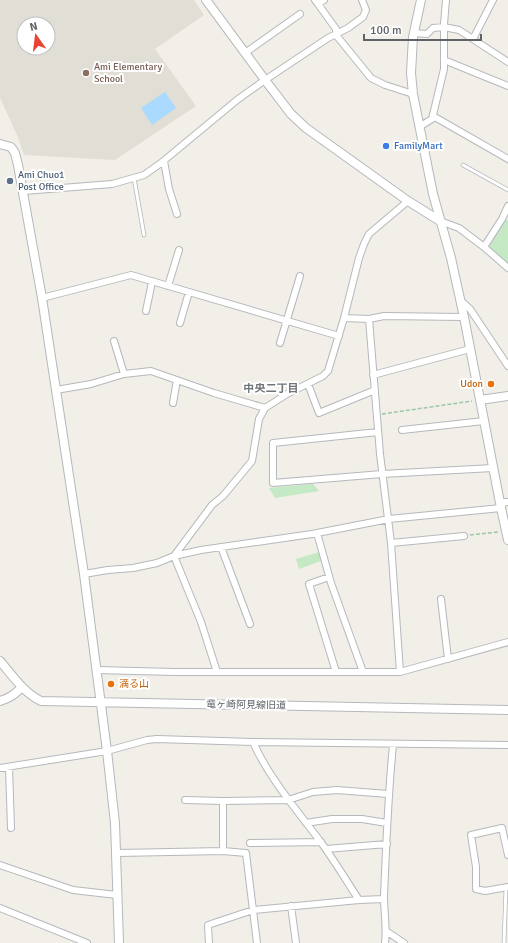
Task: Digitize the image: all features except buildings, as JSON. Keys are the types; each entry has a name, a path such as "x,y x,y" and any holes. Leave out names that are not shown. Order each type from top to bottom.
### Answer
{"street":[{"path":"206,0 291,114 306,128 408,201 440,221 459,228 508,268"},
{"path":"24,192 112,184 144,175 164,161 237,100 328,38 348,28 363,16 366,10 362,0"},
{"path":"421,0 414,33 411,73 413,94 440,221 451,258 461,301 508,540"},
{"path":"419,127 432,119 444,69 444,27 446,0"},
{"path":"473,39 493,0"},
{"path":"319,1 336,29 336,35 371,78 385,85 413,94"},
{"path":"245,53 300,14"},
{"path":"414,33 427,34 433,28 444,27 459,30 508,62"},
{"path":"444,60 508,86"},
{"path":"433,116 508,159"},
{"path":"0,138 0,149"},
{"path":"0,144 11,147 16,153 24,192 42,298 84,574 107,751 117,853 119,943"},
{"path":"164,161 169,189 177,214"},
{"path":"174,556 212,505 223,496 252,461 259,419 266,408 287,394 323,376 328,371 364,244 369,234 408,201"},
{"path":"484,247 505,220 508,206"},
{"path":"168,286 179,250"},
{"path":"42,298 130,276 339,336"},
{"path":"280,343 300,276"},
{"path":"146,311 152,282"},
{"path":"180,323 189,292"},
{"path":"461,301 470,309 508,366"},
{"path":"344,318 369,319 384,316 464,317"},
{"path":"369,319 382,474 389,519 400,672"},
{"path":"114,341 124,374"},
{"path":"374,375 470,349"},
{"path":"56,390 91,384 124,374 151,371 214,394 266,408"},
{"path":"173,403 177,380"},
{"path":"308,384 319,413 375,390"},
{"path":"480,400 508,396"},
{"path":"402,430 484,421"},
{"path":"378,432 273,443 273,483 382,474 493,468"},
{"path":"501,508 504,502 508,502"},
{"path":"84,574 133,568 157,563 174,556 201,550 317,533 389,519 501,508"},
{"path":"317,533 329,577 363,672"},
{"path":"391,543 464,536"},
{"path":"221,547 250,624"},
{"path":"174,556 201,622 216,672"},
{"path":"329,577 309,584 336,672"},
{"path":"441,599 448,659"},
{"path":"97,670 216,672 400,672 508,642"},
{"name":"竜ヶ崎阿見線旧道","path":"0,661 22,687 41,701 508,710"},
{"path":"0,701 8,699 22,687"},
{"path":"0,768 107,751 147,740 157,739 252,742 508,745"},
{"path":"252,742 258,754 288,800 326,849 359,900"},
{"path":"385,943 386,931 384,899 388,794 393,744"},
{"path":"9,767 11,828"},
{"path":"185,800 288,800 313,792 337,790 388,794"},
{"path":"223,801 223,851"},
{"path":"306,823 332,818 362,819 387,823"},
{"path":"507,887 485,891 476,889 476,867 471,835 502,828 508,855"},
{"path":"250,843 321,842"},
{"path":"326,849 387,844"},
{"path":"117,853 223,851 246,853 257,943"},
{"path":"0,865 73,890 117,895"},
{"path":"209,943 208,924 253,910 384,899"},
{"path":"291,906 296,943"},
{"path":"0,908 87,943"},
{"path":"386,931 404,943"}],"lane":[{"path":"463,165 508,190"},
{"path":"134,178 144,235"},
{"path":"504,943 507,887"}],"path":[{"path":"377,415 480,400"},
{"path":"464,536 506,531"}],"shaded area":[{"name":"Ami Elementary School","path":"0,0 194,0 204,15 155,49 196,106 115,160 24,155 17,135 0,98"}],"green space":[{"path":"502,219 508,220 508,268 484,247"},
{"path":"313,484 319,491 275,498 269,488"},
{"path":"319,552 321,561 299,569 296,559"}],"water":[{"path":"165,92 176,108 152,125 141,108"}],"place":[{"name":"Ami Elementary School","path":"86,73"},
{"name":"FamilyMart","path":"386,146"},
{"name":"Ami Chuo1 Post Office","path":"10,181"},
{"name":"Udon","path":"491,384"},
{"name":"満る山","path":"111,684"}],"district":[{"name":"中央二丁目","path":"271,388"}]}
